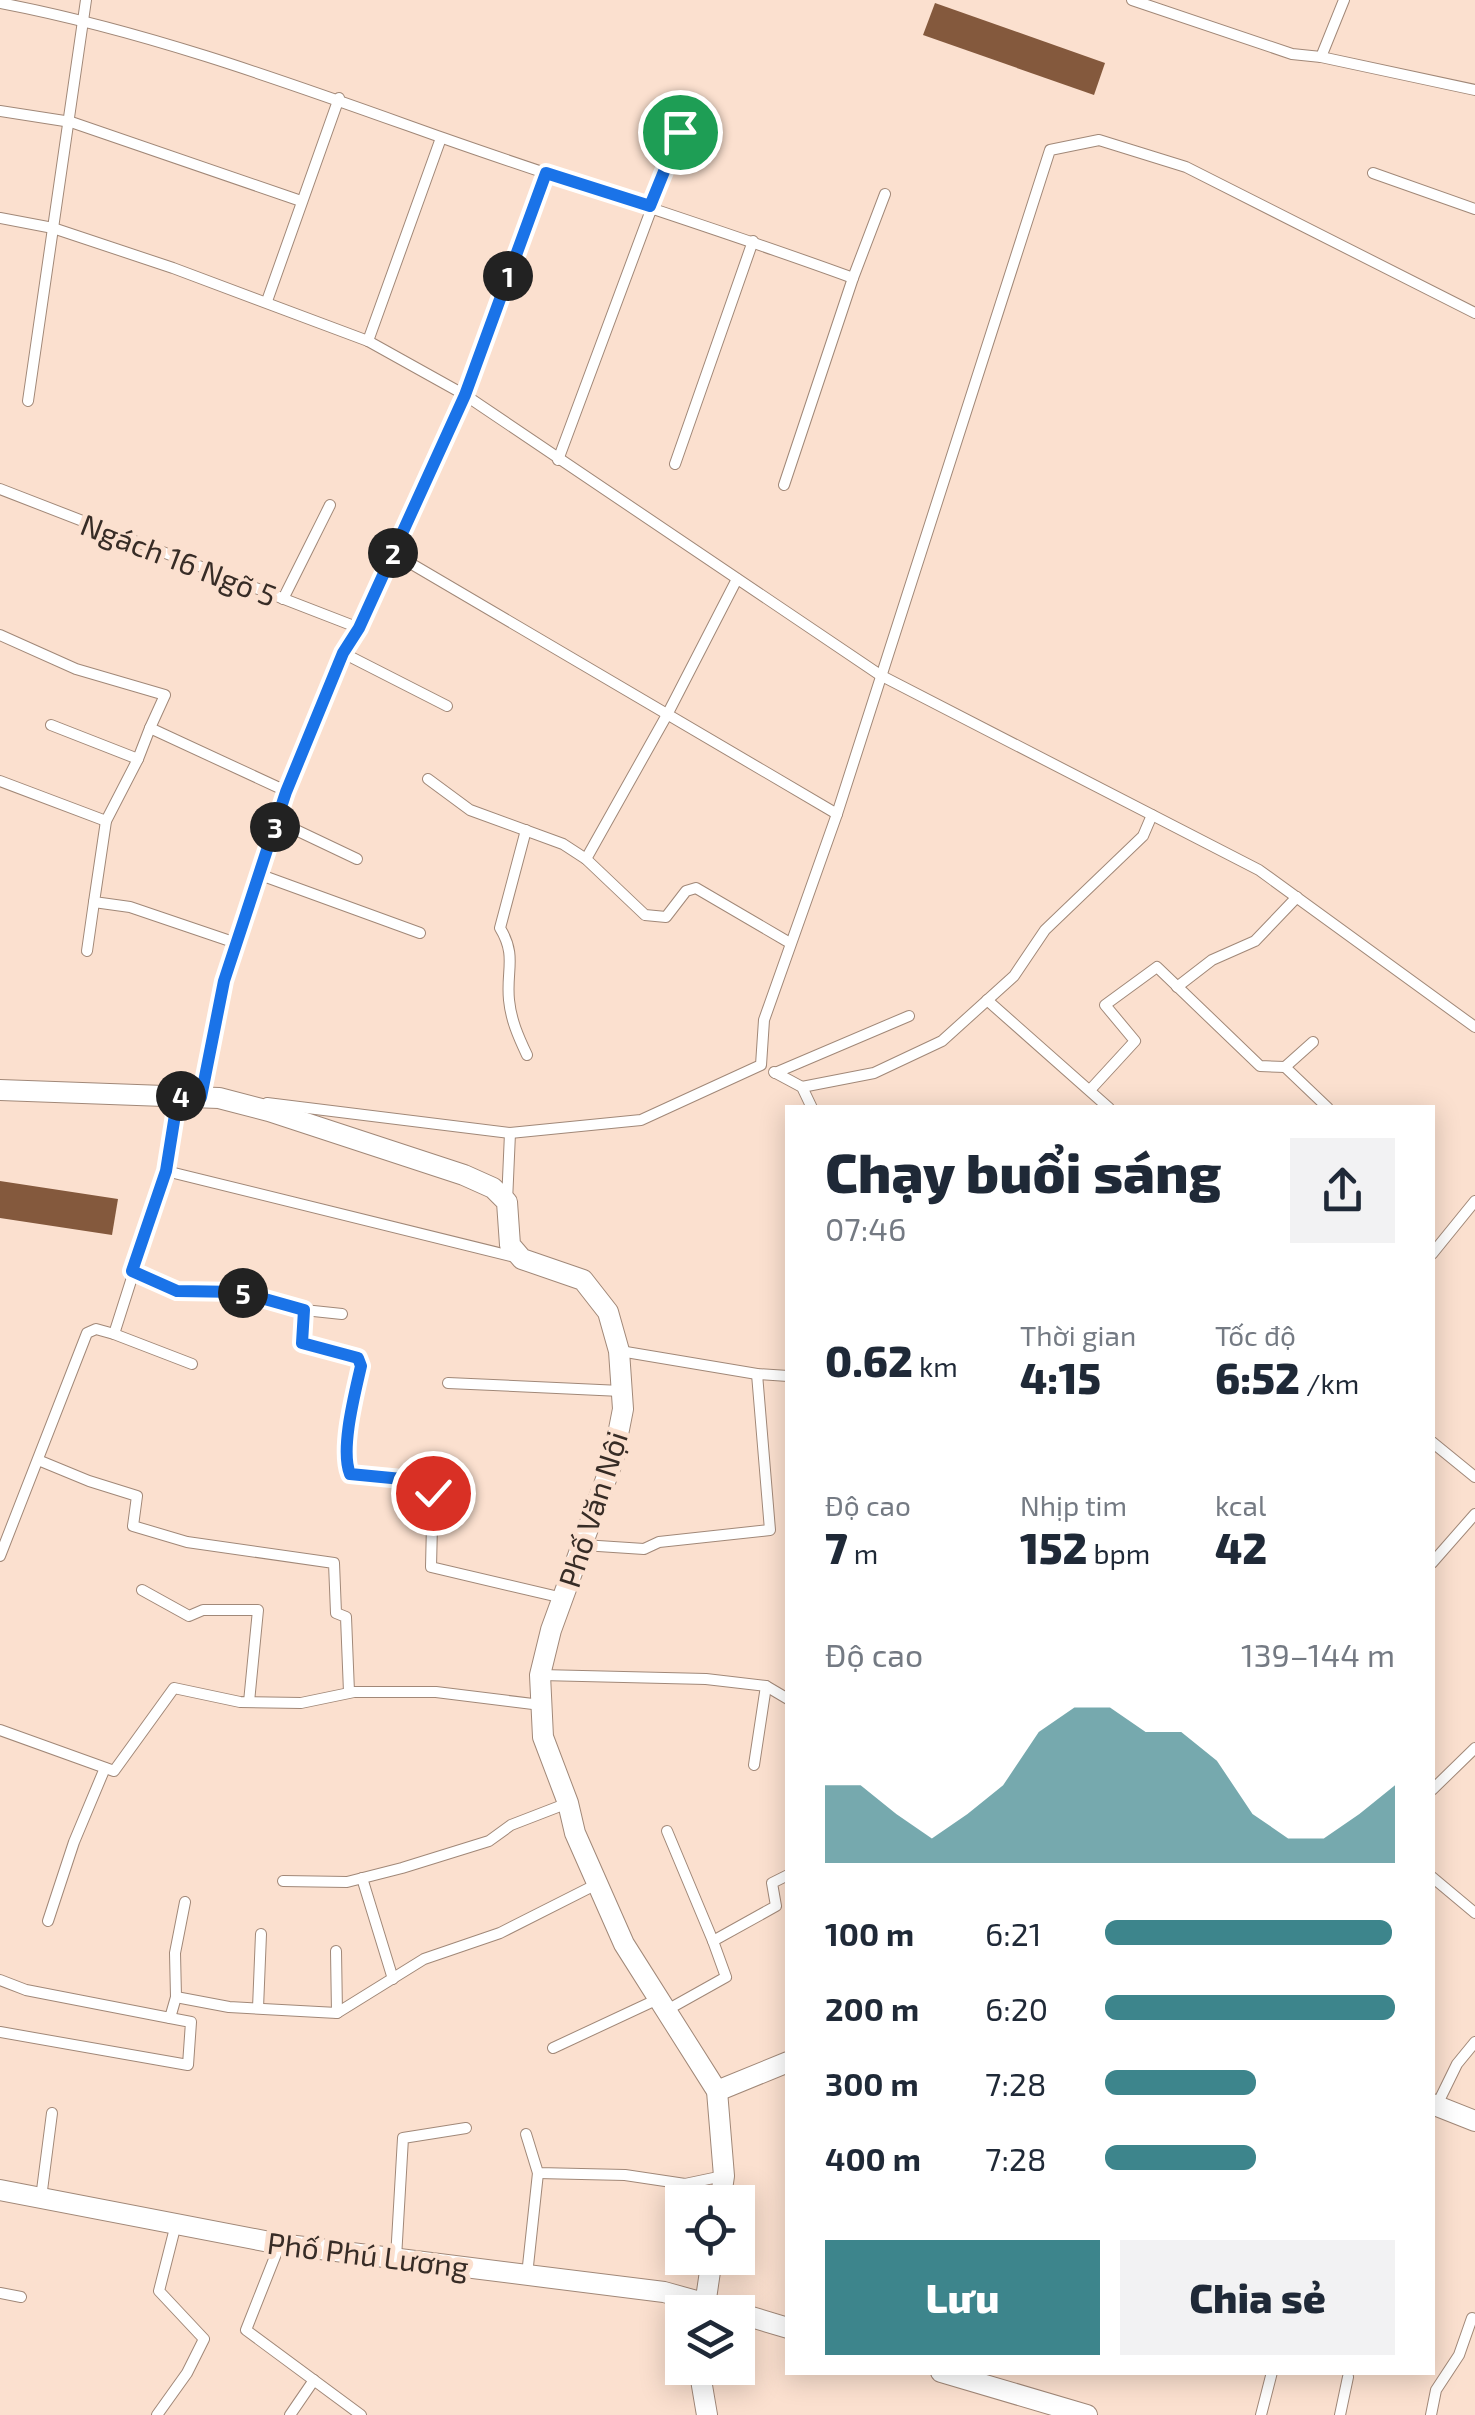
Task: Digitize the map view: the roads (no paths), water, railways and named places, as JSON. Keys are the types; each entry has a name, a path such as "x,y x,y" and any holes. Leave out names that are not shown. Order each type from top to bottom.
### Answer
{"street":[{"path":"0,1090 210,1097 464,1175 493,1188 507,1202 510,1245 522,1259"},
{"name":"Phố Văn Nội","path":"522,1259 583,1280 608,1312 619,1351 623,1410 613,1460 562,1598 540,1675 543,1737 575,1833 624,1944 716,2091"},
{"path":"723,2185 716,2091 785,2063"},
{"path":"1435,2108 1475,2121"},
{"name":"Phố Phú Lương","path":"0,2190 280,2244 672,2295"},
{"name":"Phố Phú Lương","path":"755,2318 785,2327"},
{"path":"984,2378 1081,2414"},
{"path":"703,2385 708,2415"}],"lane":[{"path":"28,402 86,0"},
{"path":"1132,0 1292,54 1475,90"},
{"path":"1320,57 1344,0"},
{"path":"0,3 84,19 339,98 441,138 853,278"},
{"path":"267,302 339,98"},
{"path":"0,112 71,122 301,201"},
{"path":"558,460 680,132"},
{"path":"368,341 441,138"},
{"path":"761,1065 764,1020 837,814 1050,150 1098,140 1186,167 1475,313"},
{"path":"546,173 465,395 359,628 343,653 286,792 224,981 210,1097 510,1132 640,1120 761,1065"},
{"path":"1372,173 1475,209"},
{"path":"784,485 885,194"},
{"path":"0,218 53,228 368,341 465,395 880,675 1259,870 1475,1028"},
{"path":"676,464 753,242"},
{"name":"Ngách 16 Ngõ 5","path":"0,489 359,628"},
{"path":"283,599 330,505"},
{"path":"393,553 837,814"},
{"path":"586,859 738,579"},
{"path":"0,636 76,669 165,695 106,820 87,951"},
{"path":"343,653 447,706"},
{"path":"50,725 138,759"},
{"path":"150,728 286,792"},
{"path":"428,779 470,810 562,844 586,859 645,915 666,917 686,891 696,888 790,943"},
{"path":"0,781 106,820"},
{"path":"802,1088 874,1073 942,1041 1014,976 1045,930 1143,836 1152,815"},
{"path":"277,821 357,859"},
{"path":"526,830 500,928 512,946 508,996 513,1026 527,1054"},
{"path":"258,874 420,934"},
{"path":"1177,986 1212,960 1255,941 1297,897"},
{"path":"94,902 130,907 236,944"},
{"path":"1090,1090 1135,1041 1106,1005 1158,967 1260,1066 1285,1066 1313,1042"},
{"path":"987,1000 1106,1105"},
{"path":"775,1072 909,1016"},
{"path":"761,1065 802,1088 810,1105"},
{"path":"1285,1066 1325,1105"},
{"path":"114,1334 166,1171 178,1096"},
{"path":"507,1202 510,1132"},
{"path":"166,1171 522,1259"},
{"path":"1435,1250 1475,1201"},
{"path":"132,1271 177,1291 240,1292 304,1310 342,1314"},
{"path":"304,1310 302,1343 358,1358 361,1366 348,1437 346,1468 350,1474 433,1482 431,1567 562,1598"},
{"path":"0,1556 87,1334 96,1329 114,1334 192,1364"},
{"path":"619,1351 785,1376"},
{"path":"583,1546 644,1550 658,1542 770,1530 758,1374"},
{"path":"448,1382 622,1391"},
{"path":"1435,1444 1475,1477"},
{"path":"38,1460 89,1482 137,1496 133,1526 187,1542 334,1563 336,1613 346,1617 349,1692"},
{"path":"1435,1560 1475,1514"},
{"path":"142,1590 189,1616 203,1610 258,1610 249,1702"},
{"path":"540,1675 706,1678 766,1686 785,1697"},
{"path":"754,1765 766,1686"},
{"path":"0,1730 114,1771 174,1688 249,1702 301,1703 349,1692 436,1692 542,1705"},
{"path":"1435,1787 1475,1748"},
{"path":"48,1920 74,1842 105,1768"},
{"path":"284,1881 348,1882 489,1841 511,1825 568,1803"},
{"path":"552,2048 726,1977 667,1831"},
{"path":"712,1941 776,1906 772,1883 785,1876"},
{"path":"362,1878 392,1979"},
{"path":"1435,1879 1475,1912"},
{"path":"176,1997 338,2013 424,1959 500,1933 597,1884"},
{"path":"170,2018 176,1997 175,1953 185,1902"},
{"path":"258,2008 261,1934"},
{"path":"336,1951 338,2013"},
{"path":"0,1980 26,1990 191,2022 188,2065 0,2032"},
{"path":"1435,2106 1457,2064 1475,2042"},
{"path":"41,2198 52,2113"},
{"path":"396,2259 403,2138 466,2128"},
{"path":"526,2134 538,2174 527,2275"},
{"path":"538,2174 625,2175 685,2184 724,2176"},
{"path":"158,2415 204,2340 160,2291 176,2224"},
{"path":"280,2244 246,2330 361,2415"},
{"path":"0,2292 21,2297"},
{"path":"1431,2415 1436,2390 1459,2355 1472,2318"},
{"path":"1261,2415 1271,2375"},
{"path":"1340,2415 1348,2377"},
{"path":"290,2415 314,2380"}]}
